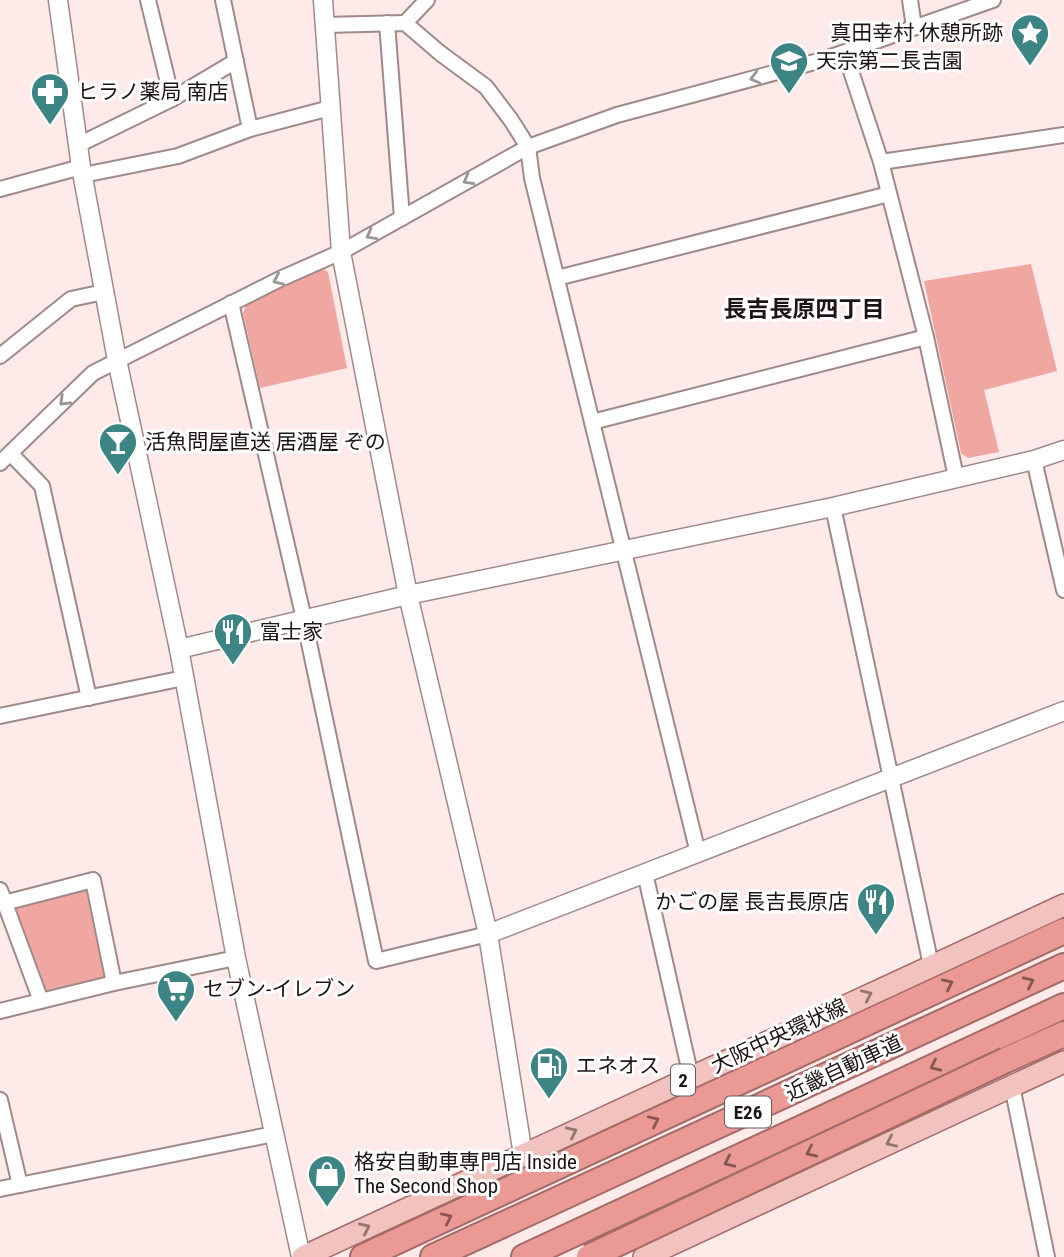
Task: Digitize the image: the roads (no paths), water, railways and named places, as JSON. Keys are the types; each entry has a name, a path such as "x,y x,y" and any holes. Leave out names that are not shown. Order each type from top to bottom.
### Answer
{"highway":[{"path":"363,1257 1064,931"},
{"name":"近畿自動車道","path":"433,1257 1064,966"},
{"name":"近畿自動車道","path":"524,1257 1064,1006"},
{"path":"589,1257 1064,1034"}],"main road":[{"name":"大阪中央環状線","path":"302,1257 1064,905"},
{"path":"644,1257 680,1249 1064,1062"}],"street":[{"path":"58,0 82,171 117,360 179,649 236,958 302,1257"},
{"path":"149,0 172,99"},
{"path":"223,0 250,129"},
{"path":"323,0 341,252 408,595 488,934 523,1155"},
{"path":"405,23 427,0"},
{"path":"910,0 914,27"},
{"path":"89,698 42,486 5,458 93,373 231,303 341,252 528,147 617,115 845,53 993,0"},
{"path":"387,23 401,218"},
{"path":"324,25 405,23 440,53 486,86 528,147 532,178 698,853"},
{"path":"845,53 881,162 926,337 956,477"},
{"path":"78,145 172,99 236,61"},
{"path":"0,189 82,171 178,156 250,129 330,108"},
{"path":"881,162 1064,135"},
{"path":"557,278 889,194"},
{"path":"0,356 71,299 104,292"},
{"path":"231,303 304,619 376,961 488,934 1064,711"},
{"path":"592,422 926,337"},
{"path":"179,649 408,595 833,507 1034,460 1064,450"},
{"path":"1034,460 1064,590"},
{"path":"833,507 931,965"},
{"path":"0,716 184,678"},
{"path":"645,873 691,1077"},
{"path":"41,1001 2,896 93,880 114,983"},
{"path":"0,1011 114,983 236,958"},
{"path":"1012,1086 1047,1257"},
{"path":"0,1100 20,1185"},
{"path":"0,1189 274,1134"}],"place":[{"name":"真田幸村 休憩所跡","path":"1030,67"},
{"name":"天宗第二長吉園","path":"789,95"},
{"name":"ヒラノ薬局 南店","path":"50,126"},
{"name":"活魚問屋直送 居酒屋 ぞの","path":"118,476"},
{"name":"富士家","path":"233,666"},
{"name":"かごの屋 長吉長原店","path":"876,936"},
{"name":"セブン-イレブン","path":"176,1023"},
{"name":"エネオス","path":"549,1100"},
{"name":"格安自動車専門店 Inside The Second Shop","path":"327,1208"}],"district":[{"name":"長吉長原四丁目","path":"804,309"}]}
